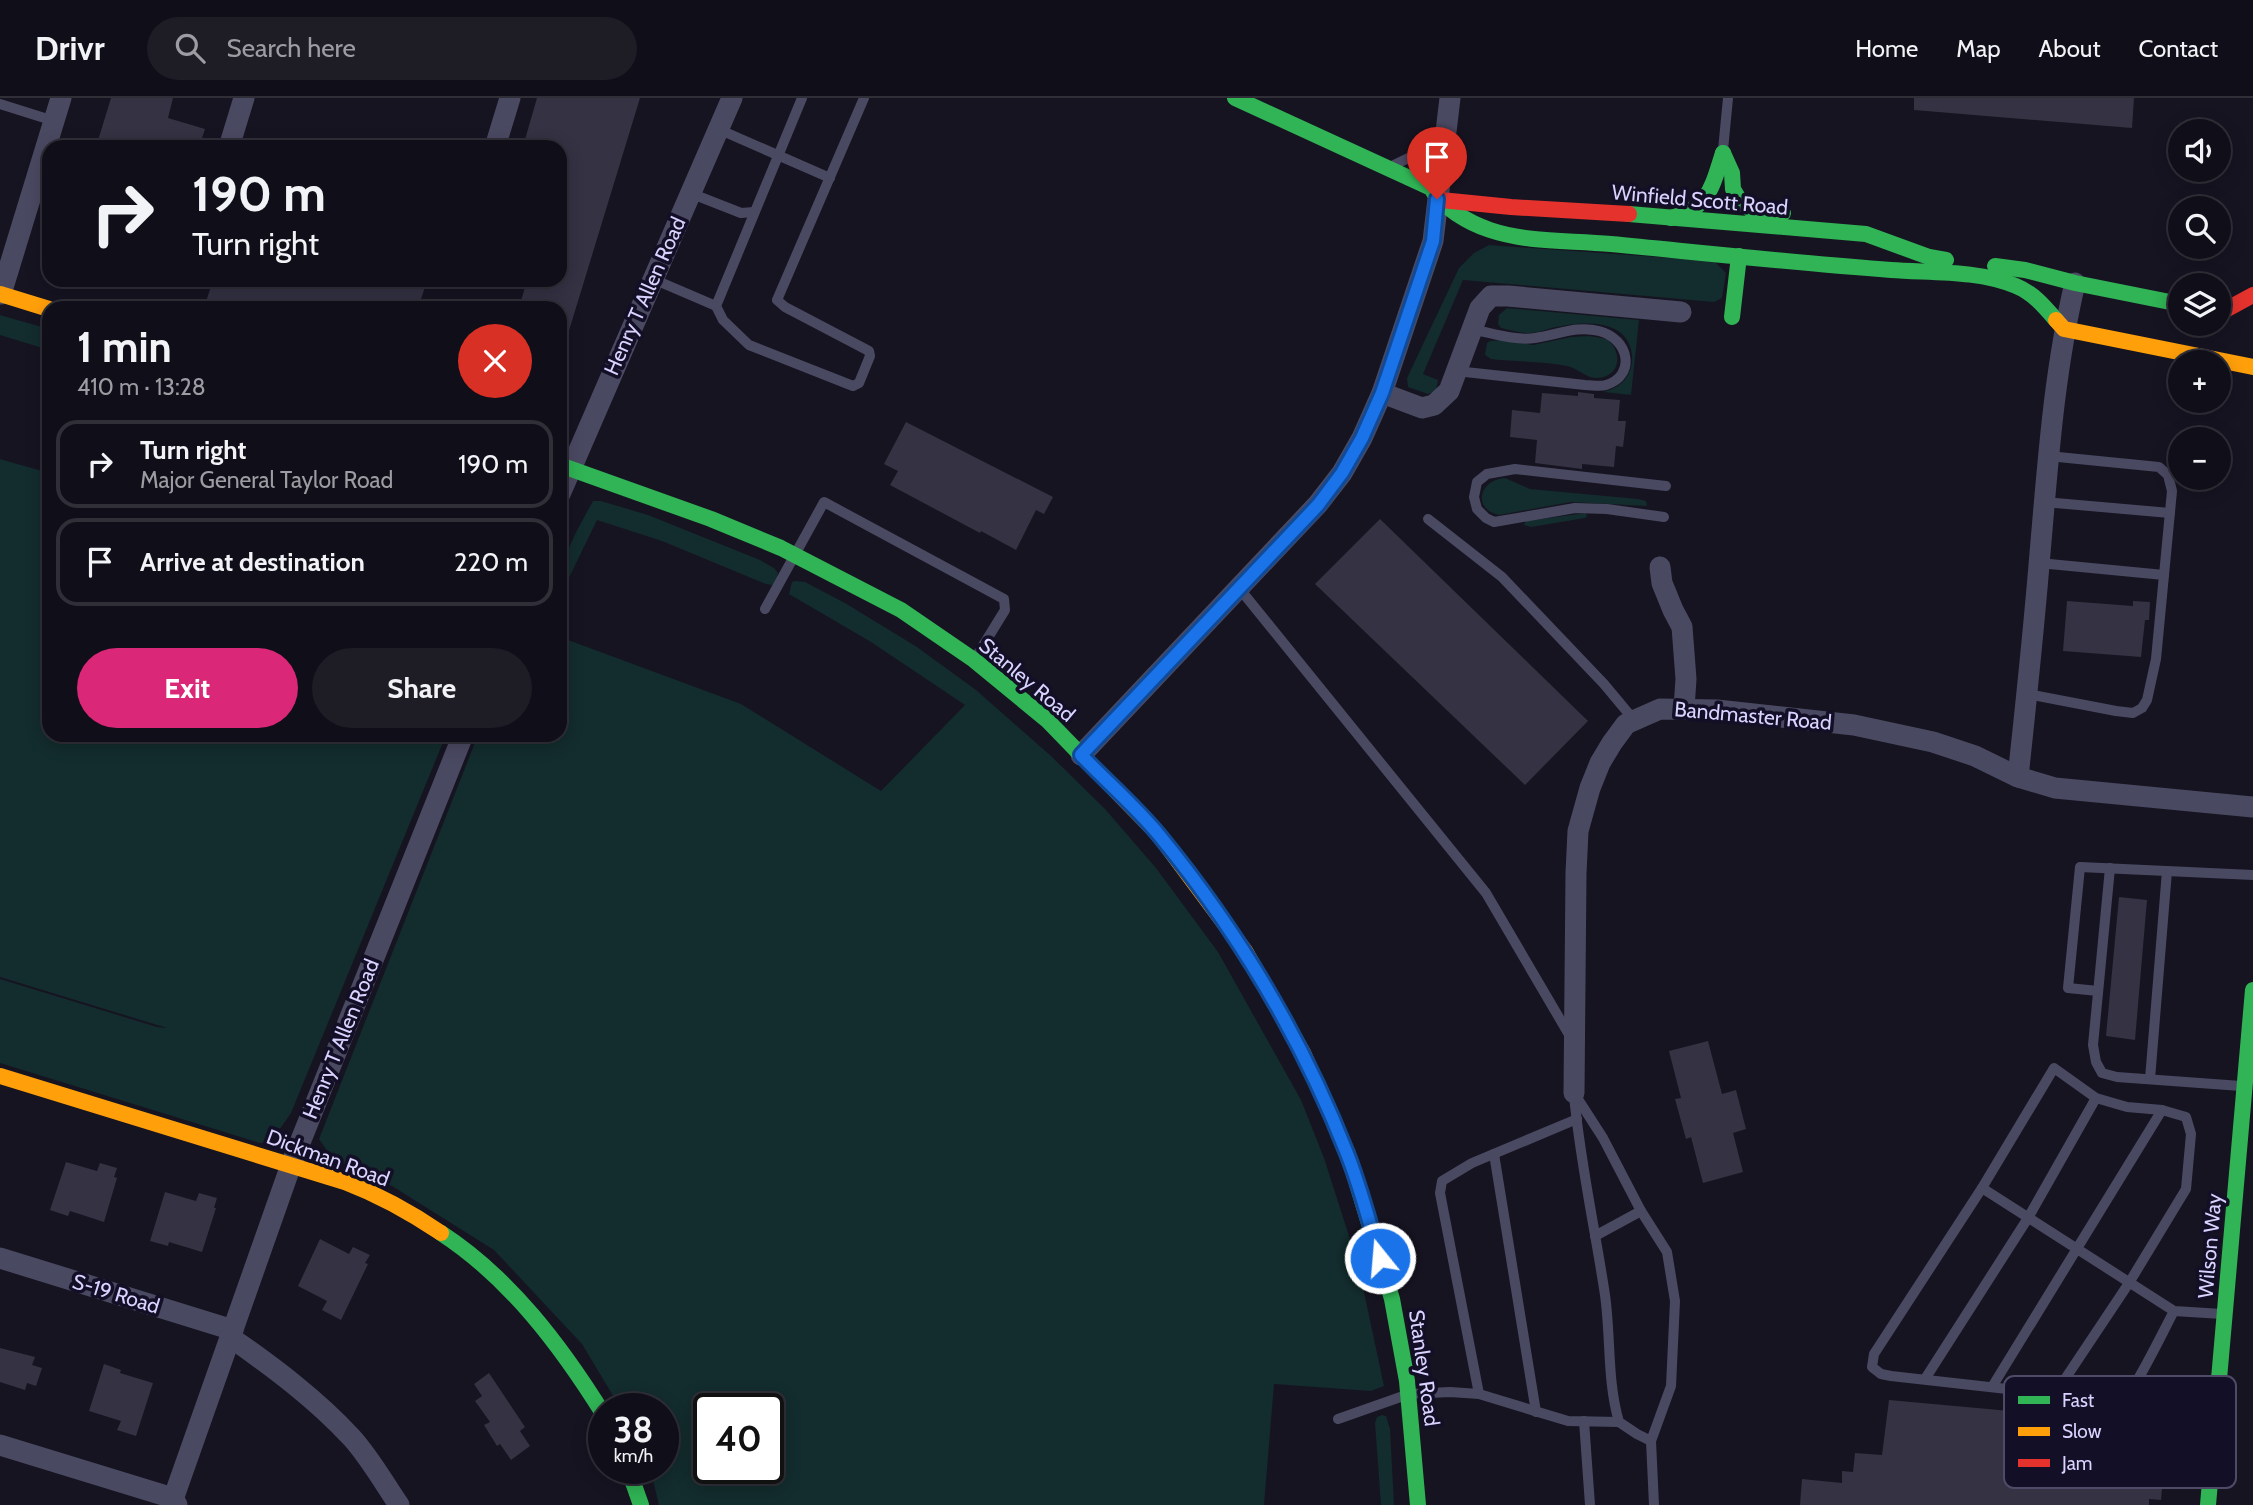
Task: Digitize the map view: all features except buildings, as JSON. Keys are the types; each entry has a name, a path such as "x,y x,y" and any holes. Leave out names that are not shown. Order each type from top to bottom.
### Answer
{"street":[{"path":"48,140 61,98"},
{"path":"231,140 244,98"},
{"path":"497,140 510,98"},
{"name":"Henry T Allen Road","path":"567,463 653,279 732,98"},
{"path":"1235,98 1431,187 1437,199 1469,221 1489,230 1526,239 1594,242 1984,277 2017,286 2036,298 2064,329 2226,362 2250,373"},
{"path":"1081,755 1318,505 1342,473 1362,438 1382,393 1433,241 1450,98"},
{"path":"1671,218 1692,212 1701,204 1715,178 1723,153"},
{"path":"1723,153 1732,173 1733,189 1740,201 1751,210 1806,214 1838,220 1866,234"},
{"path":"42,159 0,294 42,307"},
{"name":"Winfield Scott Road","path":"1437,199 1866,234 1929,257 2025,270 2168,302"},
{"path":"1732,317 1739,256"},
{"path":"2018,777 2054,390 2075,283"},
{"path":"2231,307 2253,295"},
{"path":"1382,393 1422,408 1434,404 1448,391 1480,308 1491,296 1681,312"},
{"path":"2231,316 2242,319"},
{"name":"Stanley Road","path":"567,468 711,519 781,548 901,610 974,660 1047,720 1158,834 1245,951 1303,1053 1348,1154 1392,1299 1409,1394 1418,1505"},
{"path":"1660,567 1662,583 1682,627 1686,679 1684,708"},
{"name":"Bandmaster Road","path":"1574,1093 1578,831 1600,763 1626,724 1660,709 1717,710 1854,725 1933,742 1975,756 2018,777 2055,788 2253,807"},
{"name":"Henry T Allen Road","path":"174,1503 291,1165 460,742"},
{"name":"Wilson Way","path":"2220,1376 2253,990"},
{"name":"Dickman Road","path":"0,1076 323,1174 379,1196 427,1224 471,1256 513,1292 550,1333 591,1393"},
{"name":"S-19 Road","path":"0,1258 231,1333 301,1390 353,1439 399,1505"},
{"path":"0,1445 174,1503"},
{"path":"634,1484 641,1505"}],"lane":[{"path":"716,306 802,98"},
{"path":"653,279 716,306 723,320 749,345 853,386 859,383 870,356 869,351 785,307 777,300 864,98"},
{"path":"1723,153 1728,98"},
{"path":"0,104 54,121"},
{"path":"1388,168 1427,149 1448,127"},
{"path":"718,129 830,178"},
{"path":"690,193 741,213 754,212"},
{"path":"1456,371 1585,386 1605,385 1614,381 1625,365 1625,351 1619,341 1599,331 1572,329 1521,339 1471,329"},
{"path":"2027,694 2116,711 2133,713 2142,708 2147,700 2156,659 2172,491 2168,475 2158,467 2048,456"},
{"path":"1664,517 1607,509 1575,508 1494,522 1478,509 1474,497 1478,482 1487,474 1515,469 1666,486"},
{"path":"765,609 824,502 1004,599 1005,610 974,660"},
{"path":"2044,502 2170,513"},
{"path":"1428,519 1502,577 1604,684 1634,720"},
{"path":"2039,563 2164,575"},
{"path":"1239,588 1486,893 1575,1043"},
{"path":"2098,991 2067,988 2080,867 2253,875"},
{"path":"2110,868 2092,1045 2102,1073 2118,1077 2245,1087"},
{"path":"2150,1079 2167,871"},
{"path":"2004,1388 1881,1374 1872,1367 1874,1354 1982,1188 2054,1068 2096,1098 2127,1107 2162,1110 2186,1117 2191,1134 2186,1189 2129,1283 2067,1376"},
{"path":"1574,1093 1605,1298 1612,1398 1619,1422"},
{"path":"1574,1093 1603,1138 1641,1211 1667,1252 1675,1301 1671,1385 1651,1441 1654,1505"},
{"path":"1925,1379 2028,1218 2096,1098"},
{"path":"1992,1387 2162,1110"},
{"path":"1479,1394 1440,1193 1442,1181 1472,1163 1577,1119"},
{"path":"1494,1154 1536,1412"},
{"path":"1982,1188 2174,1311 2225,1315"},
{"path":"1595,1236 1641,1211"},
{"path":"2138,1376 2174,1311"},
{"path":"1338,1419 1409,1394 1479,1394 1568,1421 1619,1422 1651,1441"},
{"path":"1584,1421 1590,1505"}],"green space":[{"path":"1489,245 1714,261 1726,273 1722,298 1714,302 1463,280 1423,374 1438,380 1436,391 1428,394 1408,387 1407,378 1459,268 1474,253"},
{"path":"1507,308 1639,320 1631,395 1604,392 1622,383 1631,366 1630,346 1625,337 1617,331 1608,326 1587,323 1532,333 1501,328 1498,324 1499,315"},
{"path":"0,315 42,327 42,348 0,335"},
{"path":"1589,336 1607,339 1616,350 1615,369 1605,377 1593,378 1567,366 1491,359 1485,355 1487,343 1490,341 1502,340 1533,345"},
{"path":"0,459 42,471 42,742 443,742 291,1113 271,1142 260,1143 0,1063 0,979 167,1028 0,977"},
{"path":"1505,478 1530,489 1638,499 1646,501 1647,506 1571,502 1499,515 1485,507 1482,495 1489,484"},
{"path":"593,501 601,501 648,515 760,560 778,573 776,582 772,585 766,584 662,541 597,520 567,582 567,552"},
{"path":"1586,513 1585,518 1531,527 1524,525 1526,521"},
{"path":"792,582 805,582 917,647 976,690 1050,755 1105,809 1156,868 1218,952 1301,1100 1324,1158 1358,1264 1384,1386 1371,1391 1274,1384 1264,1505 659,1505 654,1484 679,1484 679,1393 611,1393 582,1344 494,1250 392,1186 333,1159 319,1139 475,742 567,742 567,640 741,704 881,791 965,705 871,642 789,594"},
{"path":"1386,1416 1390,1429 1394,1505 1381,1505 1375,1423 1377,1417"}],"traffic: fast":[{"path":"1235,98 1431,188 1441,202 1456,214 1482,227 1505,234 1535,239 1986,277 2028,292 2056,320"},
{"path":"1723,153 1732,173 1733,189 1740,201 1751,210 1783,213"},
{"path":"1671,218 1684,214 1701,202 1712,186 1723,153"},
{"path":"1629,214 1866,234 1929,257 1946,260"},
{"path":"1732,317 1739,256"},
{"path":"1995,266 2025,270 2168,302"},
{"path":"567,468 711,519 781,548 901,610 974,660 1047,720 1116,791"},
{"path":"2219,1376 2253,990"},
{"path":"1320,1091 1348,1154 1392,1299 1407,1381 1418,1505"},
{"path":"441,1233 466,1251 512,1292 552,1339 589,1393"},
{"path":"634,1484 641,1505"},
{"path":"2208,1505 2209,1488"}],"traffic: slow":[{"path":"0,294 42,307"},
{"path":"2056,320 2064,329 2253,367"},
{"path":"1116,791 1158,834 1245,951 1303,1053 1320,1091"},
{"path":"0,1076 345,1182 394,1204 441,1233"}],"traffic: jam":[{"path":"1441,200 1629,214"},
{"path":"2231,307 2253,295"}],"route":[{"path":"1380,1258 1348,1154 1322,1093 1303,1053 1245,951 1158,834 1081,755 1318,505 1342,473 1362,438 1382,393 1433,241 1437,199"}]}
